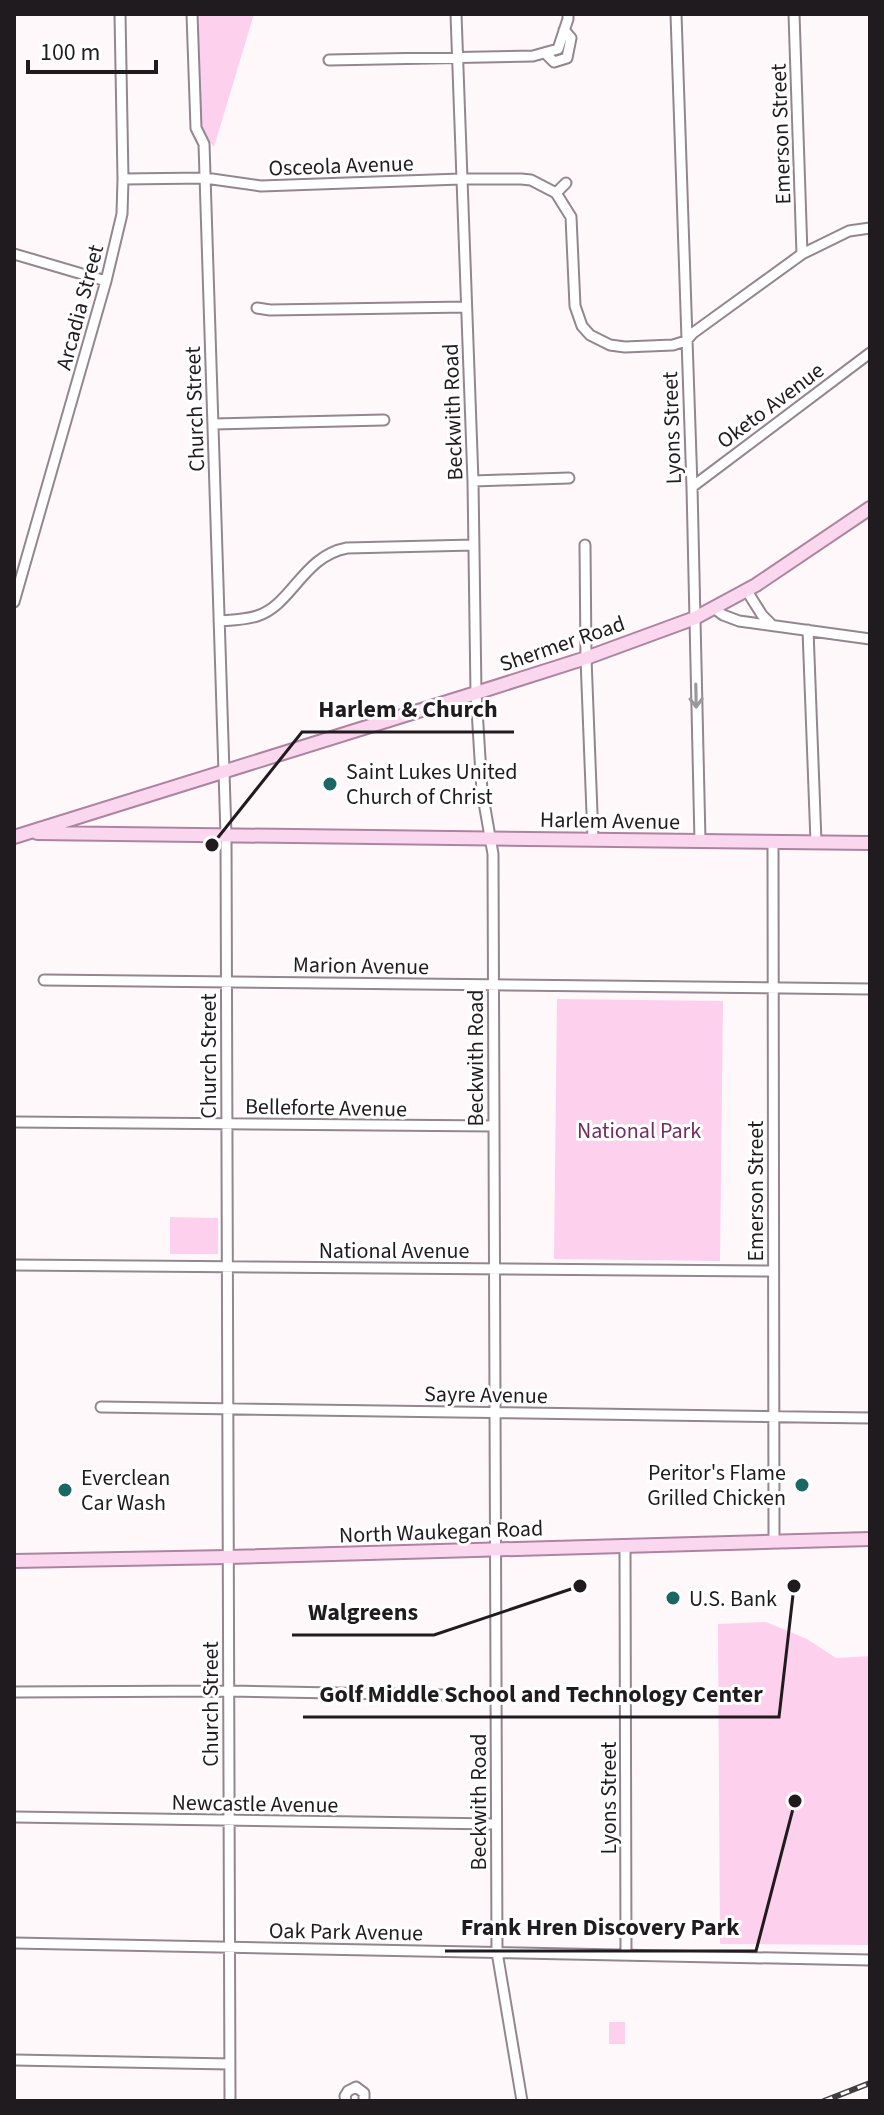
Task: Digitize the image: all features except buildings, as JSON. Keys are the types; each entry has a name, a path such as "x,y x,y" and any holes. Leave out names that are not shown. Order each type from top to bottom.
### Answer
{"main road":[{"name":"Shermer Road","path":"18,834 586,658 695,618 747,591 870,508"},
{"name":"Harlem Avenue","path":"18,834 870,843"},
{"name":"North Waukegan Road","path":"14,1561 870,1539"}],"street":[{"name":"Arcadia Street","path":"14,602 106,281 122,214 120,14"},
{"name":"Church Street","path":"192,14 196,128 204,144 226,835 230,2101"},
{"name":"Beckwith Road","path":"456,14 473,481 476,693 482,791 493,854 497,1952 522,2101"},
{"path":"329,60 533,56 558,49 568,14"},
{"name":"Lyons Street","path":"676,14 700,841"},
{"name":"Emerson Street","path":"794,14 802,254"},
{"name":"Osceola Avenue","path":"123,179 205,178 261,186 521,179 531,180 556,193"},
{"path":"566,183 556,193 571,217 575,306 586,339 610,345 673,345 686,341 802,254 849,231 870,228"},
{"path":"14,254 106,281"},
{"path":"257,308 466,307"},
{"name":"Oketo Avenue","path":"692,487 870,353"},
{"path":"213,424 384,420"},
{"path":"473,481 569,478"},
{"path":"219,621 259,616 266,612 319,559 332,551 474,545"},
{"path":"585,545 593,839"},
{"path":"747,591 771,624"},
{"path":"715,609 739,621 870,639"},
{"path":"808,630 816,842"},
{"name":"Emerson Street","path":"773,842 774,1541"},
{"name":"Marion Avenue","path":"44,980 870,989"},
{"name":"Belleforte Avenue","path":"14,1122 494,1126"},
{"name":"National Avenue","path":"14,1265 773,1271"},
{"name":"Sayre Avenue","path":"101,1407 870,1418"},
{"name":"Lyons Street","path":"625,1545 626,1955"},
{"path":"14,1692 228,1691 496,1696"},
{"name":"Newcastle Avenue","path":"14,1817 496,1824"},
{"name":"Oak Park Avenue","path":"14,1943 870,1960"},
{"path":"14,2060 230,2064"},
{"path":"346,2101 348,2091 356,2087 364,2093 364,2101"}],"green space":[{"path":"196,14 254,14 214,147 201,125"},
{"name":"National Park","path":"557,999 723,1001 720,1261 554,1259"},
{"path":"170,1217 218,1218 218,1254 170,1254"},
{"path":"766,1622 807,1639 836,1658 870,1656 870,1945 720,1944 718,1624"},
{"path":"609,2022 625,2022 625,2044 609,2044"}],"railway":[{"path":"824,2101 870,2083"}],"place":[{"name":"Saint Lukes United Church of Christ","path":"330,784"},
{"name":"Harlem & Church","path":"212,845"},
{"name":"Peritor's Flame Grilled Chicken","path":"802,1485"},
{"name":"Everclean Car Wash","path":"65,1490"},
{"name":"Walgreens","path":"580,1586"},
{"name":"Golf Middle School and Technology Center","path":"794,1586"},
{"name":"U.S. Bank","path":"673,1598"},
{"name":"Frank Hren Discovery Park","path":"795,1801"}]}
